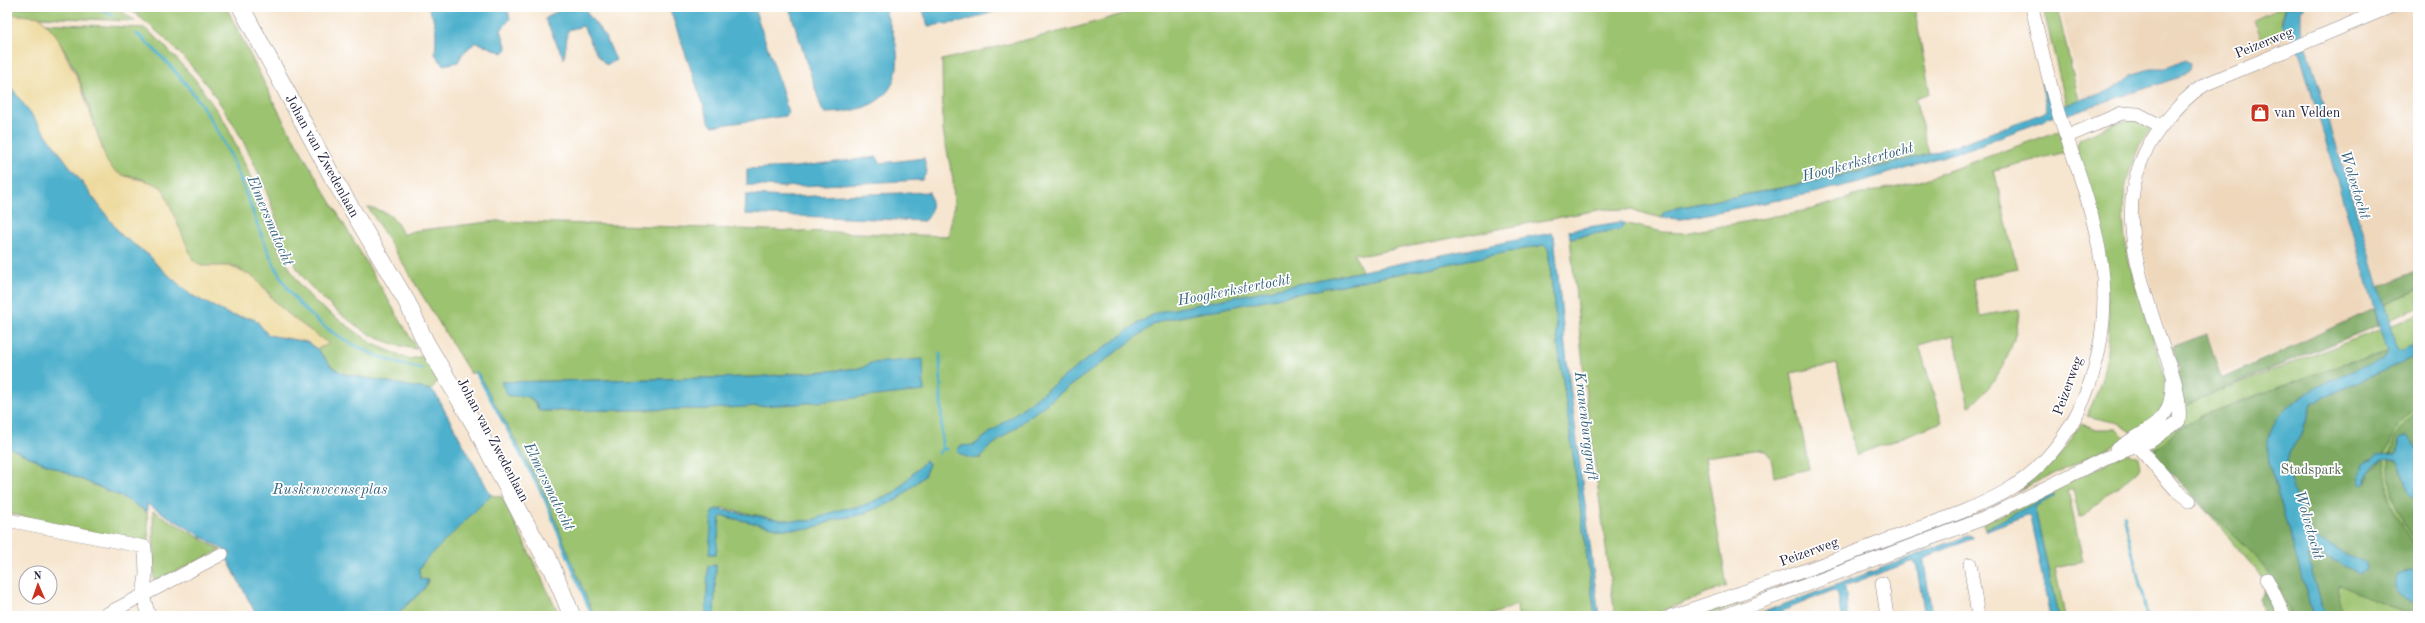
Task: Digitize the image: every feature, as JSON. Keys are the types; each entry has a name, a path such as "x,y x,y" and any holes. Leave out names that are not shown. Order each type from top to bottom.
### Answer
{"main road":[{"name":"Johan van Zwedenlaan","path":"241,7 332,176 408,302 426,341 477,430 550,566 572,616"}],"street":[{"name":"Peizerweg","path":"1671,616 1748,591 1870,547 2004,492 2024,479 2044,461 2061,441 2077,416 2094,370 2101,327 2103,298 2098,252 2068,136 2059,112 2032,7"},
{"name":"Peizerweg","path":"1723,616 1983,518 2134,443 2160,436 2179,421 2179,388 2172,374 2143,284 2130,228 2131,193 2135,176 2148,147 2161,126 2189,96 2206,84 2294,49 2390,7"},
{"path":"2068,136 2122,113 2138,114 2161,126"},
{"path":"2134,443 2177,491 2190,501"},
{"path":"7,520 145,547 146,575 143,595 149,616"},
{"path":"103,616 222,554"},
{"path":"1970,564 1978,616"},
{"path":"2267,579 2285,616"},
{"path":"1882,583 1887,616"},
{"path":"1748,591 1753,605"}],"shaded area":[{"path":"2060,7 2418,7 2418,292 2184,391 2155,301 2139,231 2138,199 2116,151 2083,100"}],"green space":[{"path":"7,7 116,7 135,21 7,14"},
{"path":"126,7 226,7 284,122 417,349 407,348 379,339 362,330 330,305 310,286 299,272 289,252 257,170 233,123 207,85 178,51 161,35"},
{"path":"1147,7 1914,7 1930,93 1915,98 1929,154 1816,181 1671,209 1662,218 1631,210 1603,209 1364,255 1354,253 1362,271 1159,312 1140,322 1086,360 974,445 964,446 980,459 986,450 1063,391 1153,325 1164,320 1544,245 1548,248 1558,345 1595,616 1518,616 1517,605 1488,616 714,616 716,565 708,566 706,616 594,616 544,492 478,373 470,373 368,207 386,213 394,219 403,235 413,231 497,221 948,236 954,208 953,180 943,131 942,60 1071,29","holes":["923,360 708,409 539,411 533,401 528,397 518,390 501,382 755,377 862,368 871,363","926,460 929,464 924,476 897,500 860,515 837,519 819,526 782,529 722,516 720,518 716,554 709,554 722,508 781,520 810,521 838,511 862,506 895,492"]},
{"path":"2043,7 2057,7 2079,100 2066,104"},
{"path":"2282,7 2286,7 2281,19 2284,27 2291,33 2264,44 2254,20"},
{"path":"44,23 144,28 159,40 194,78 226,124 261,199 281,253 299,284 317,304 373,344 409,359 423,356 438,380 431,390 344,374 331,366 317,349 329,344 293,318 277,304 266,289 238,268 229,266 201,266 193,260 163,190 142,179 115,172 107,162 83,89 75,71 56,37"},
{"name":"Stadspark","path":"2134,119 2151,127 2136,153 2127,179 2124,204 2124,230 2134,280 2163,371 2169,410 2418,315 2418,616 2284,616 2280,599 2147,439 2133,433 2118,423 2086,416 2100,384 2107,352 2109,318 2106,284 2100,249 2076,149 2080,138 2116,123"},
{"path":"2059,131 2066,152 1994,170 2017,269 1973,279 1980,316 2019,309 2018,323 2010,350 1997,376 1979,398 1969,407 1954,335 1919,345 1942,422 1856,455 1837,364 1791,373 1809,469 1774,477 1770,457 1761,449 1705,457 1727,586 1649,616 1615,616 1588,414 1570,238 1622,229 1624,223 1663,232 1685,233 1813,209 1861,194 1920,181"},
{"path":"2418,270 2418,289 2384,305 2379,287"},
{"path":"2418,289 2418,308 2389,320 2384,305"},
{"path":"2374,309 2379,325 2224,388 2184,407 2177,372 2180,371 2172,347 2207,334 2221,379"},
{"path":"2388,353 2383,359 2300,397 2283,413 2269,463 2313,616 2291,616 2285,599 2277,584 2257,558 2194,498 2152,452 2181,428 2203,415 2345,363"},
{"path":"2418,355 2418,404 2398,425 2385,454 2366,460 2367,482 2369,470 2384,459 2388,495 2395,514 2418,550 2418,573 2410,570 2404,571 2398,593 2417,604 2412,611 2402,612 2340,585 2337,587 2344,616 2325,616 2308,558 2310,551 2314,550 2312,535 2305,525 2286,466 2289,453 2303,431 2312,403"},
{"path":"2418,409 2418,450 2408,437 2405,437 2399,441 2397,453 2390,454 2395,437"},
{"path":"2081,424 2096,429 2116,429 2126,439 2017,491 2054,462"},
{"path":"7,447 124,498 147,512 149,545 7,513"},
{"path":"2129,453 2138,457 2140,468 2118,488 2108,493 2085,516 2079,517 2073,489 2068,491 2083,561 2055,567 2065,616 2058,616 2035,509 2036,506 2055,495 1985,529 1983,524"},
{"path":"2389,459 2398,461 2408,491 2418,500 2418,543 2405,524 2392,493"},
{"path":"491,495 502,497 560,616 391,616 397,614 424,589 428,580 420,579 419,570 423,563"},
{"path":"153,511 221,550 154,582"},
{"path":"2264,590 2277,616 2264,616 2259,598"},
{"path":"1742,599 1743,603 1704,616 1697,616 1696,613"}],"sand":[{"path":"7,14 40,17 56,35 80,84 107,162 119,173 156,184 163,189 193,260 201,266 229,266 254,277 277,304 293,318 329,344 317,349 306,342 268,335 255,319 230,315 191,295 157,265 150,256 121,235 7,82"}],"water":[{"path":"427,7 507,7 510,19 501,30 507,49 503,53 476,42 463,53 458,62 443,65 435,54 435,24"},
{"path":"575,7 586,7 587,13 605,36 616,60 606,65 596,53 583,26 568,30 564,59 545,19 560,9 575,10"},
{"path":"669,7 754,7 781,86 788,113 786,116 713,126 710,124"},
{"path":"789,7 884,7 894,35 897,51 897,67 894,81 887,92 878,100 867,106 854,110 825,113 822,110"},
{"path":"922,7 1009,7 962,22 928,26"},
{"path":"2286,7 2305,7 2301,11 2301,28 2398,350 2402,350 2418,343 2418,355 2312,403 2303,431 2289,453 2286,466 2308,531 2312,536 2366,563 2367,569 2359,574 2314,550 2310,551 2308,558 2325,616 2313,616 2269,463 2269,436 2276,421 2287,408 2301,397 2334,379 2383,359 2388,353 2301,58 2290,30 2281,25"},
{"path":"2185,60 2190,63 2189,70 2177,78 2062,116 2063,106 2066,104 2106,92 2120,85 2130,75 2150,69 2165,69"},
{"path":"2043,80 2055,116 1974,147 1863,181 1814,193 1681,219 1662,218 1662,214 1671,209 1800,184 1897,163 1972,139 2043,113 2047,110 2041,82"},
{"name":"Ruskenveenseplas","path":"7,82 121,235 150,256 157,265 191,295 230,315 255,319 268,335 307,342 317,349 331,366 344,374 431,390 435,393 491,495 423,563 419,570 420,579 428,580 424,589 397,614 391,616 257,616 226,557 231,554 147,504 147,512 124,498 7,447"},
{"path":"877,157 882,163 924,158 927,172 922,180 781,187 747,185 747,169 795,167"},
{"path":"929,192 931,211 925,221 745,214 746,195 786,197"},
{"path":"1620,222 1624,223 1622,229 1570,238 1569,230"},
{"path":"1551,233 1554,235 1565,346 1599,616 1595,616 1558,345 1548,248 1544,245 1164,320 1153,325 1063,391 986,450 980,457 969,458 957,452 960,446 974,445 1086,360 1140,322 1159,312"},
{"path":"923,359 924,391 797,404 708,409 539,411 534,401 527,397 508,396 501,382 755,377 862,368 871,363"},
{"path":"2408,437 2418,450 2418,500 2413,497 2406,487 2402,469 2396,459 2380,461 2373,465 2368,472 2365,484 2361,483 2359,476 2362,464 2377,455 2396,454 2401,438"},
{"path":"926,460 929,464 924,476 897,500 860,515 837,519 810,529 782,529 722,516 720,518 716,554 709,554 712,512 716,509 781,520 810,521 838,510 862,506 895,492"},
{"path":"2051,495 2055,496 2036,506 2035,509 2058,616 2050,616 2030,517 2026,515 1985,531 1986,528"},
{"path":"1970,535 1973,537 1972,539 1928,556 1924,561 1932,616 1925,616 1916,563 1913,561 1845,586 1848,616 1841,616 1838,594 1834,590 1770,616 1753,616"},
{"path":"716,565 714,616 706,616 708,566"},
{"path":"2410,570 2418,573 2418,605 2399,594 2395,586 2397,575"}],"waterway":[{"name":"Elmersmatocht","path":"97,7 112,15"},
{"name":"Elmersmatocht","path":"137,34 173,69 195,96 214,124 231,156 274,264 283,281 295,298 325,327 343,339 382,357 422,369"},
{"path":"940,354 942,449"},
{"name":"Elmersmatocht","path":"476,372 544,497 592,616"},
{"name":"Hoogkerkstertocht","path":"939,453 942,449 947,449"},
{"path":"2124,515 2147,616"},
{"name":"Kranenburggraft","path":"1640,616 1644,614"}],"place":[{"name":"van Velden","path":"2260,113"}],"water label":[{"name":"Wolvetocht","path":"2354,185"},
{"name":"Wolvetocht","path":"2308,525"}]}
